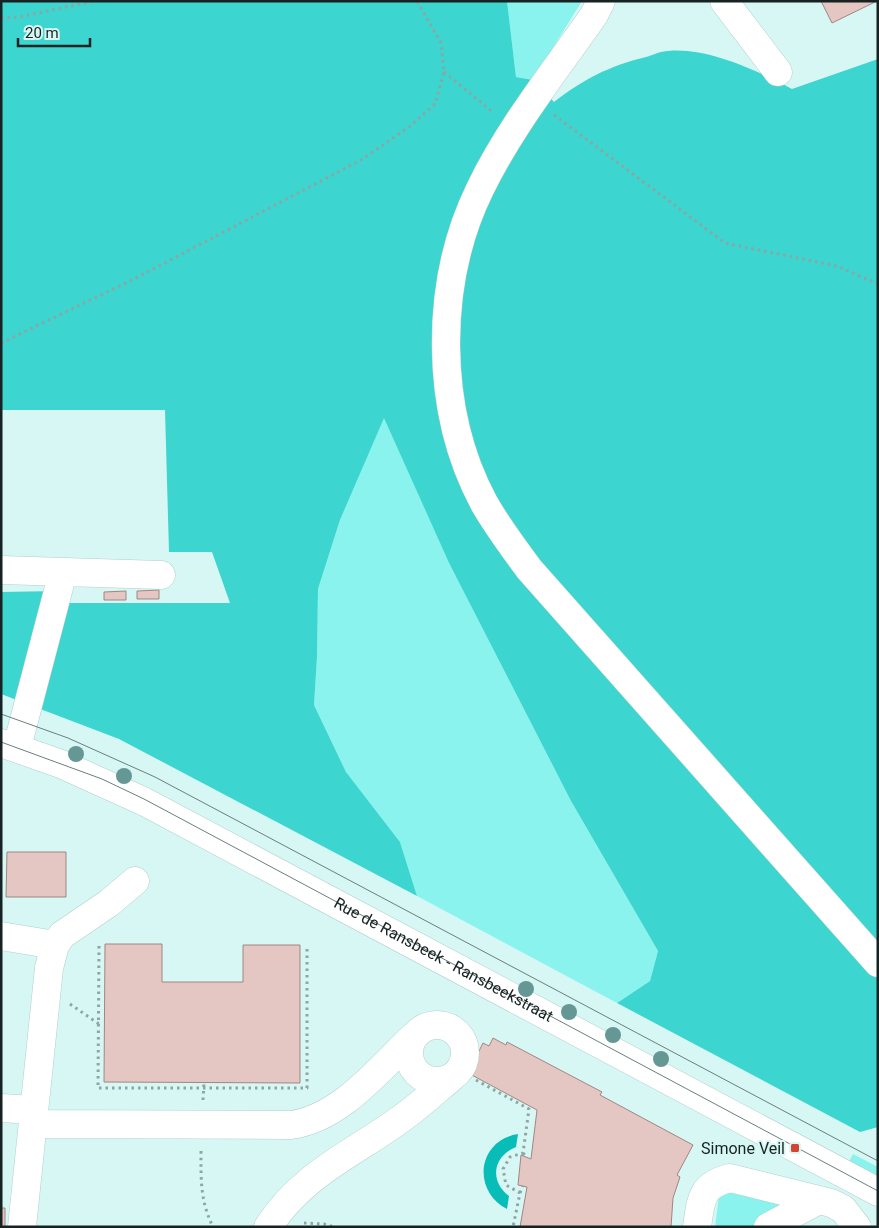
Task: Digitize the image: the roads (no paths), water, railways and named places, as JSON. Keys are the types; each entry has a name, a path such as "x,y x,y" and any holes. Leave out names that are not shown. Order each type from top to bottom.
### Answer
{"street":[{"path":"601,1 594,15 514,130 490,170 470,211 456,260 448,310 447,355 450,392 465,455 484,502 528,569 878,963"},
{"path":"724,1 778,72"},
{"path":"1,570 161,575"},
{"path":"9,745 63,572"},
{"name":"Rue de Ransbeek - Ransbeekstraat","path":"9,745 103,782 145,802 878,1192"},
{"path":"22,1227 49,968 55,945 62,935 135,881"},
{"path":"1,936 55,945"},
{"path":"1,1108 34,1118 201,1125 291,1125 316,1120 340,1106 414,1036 426,1028 440,1025 457,1034 465,1052 455,1074 399,1120 325,1167 286,1203 268,1227"},
{"path":"414,1036 408,1055 417,1073 425,1079 434,1081 455,1074"},
{"path":"697,1227 701,1198 711,1186 730,1178 819,1200 843,1209 857,1227"},
{"path":"768,1227 819,1200"}],"tram line":[{"path":"1,714 68,738 155,777 878,1161"},
{"path":"1,742 102,779 144,799 878,1191"}],"place":[{"name":"Simone Veil","path":"795,1148"}]}
